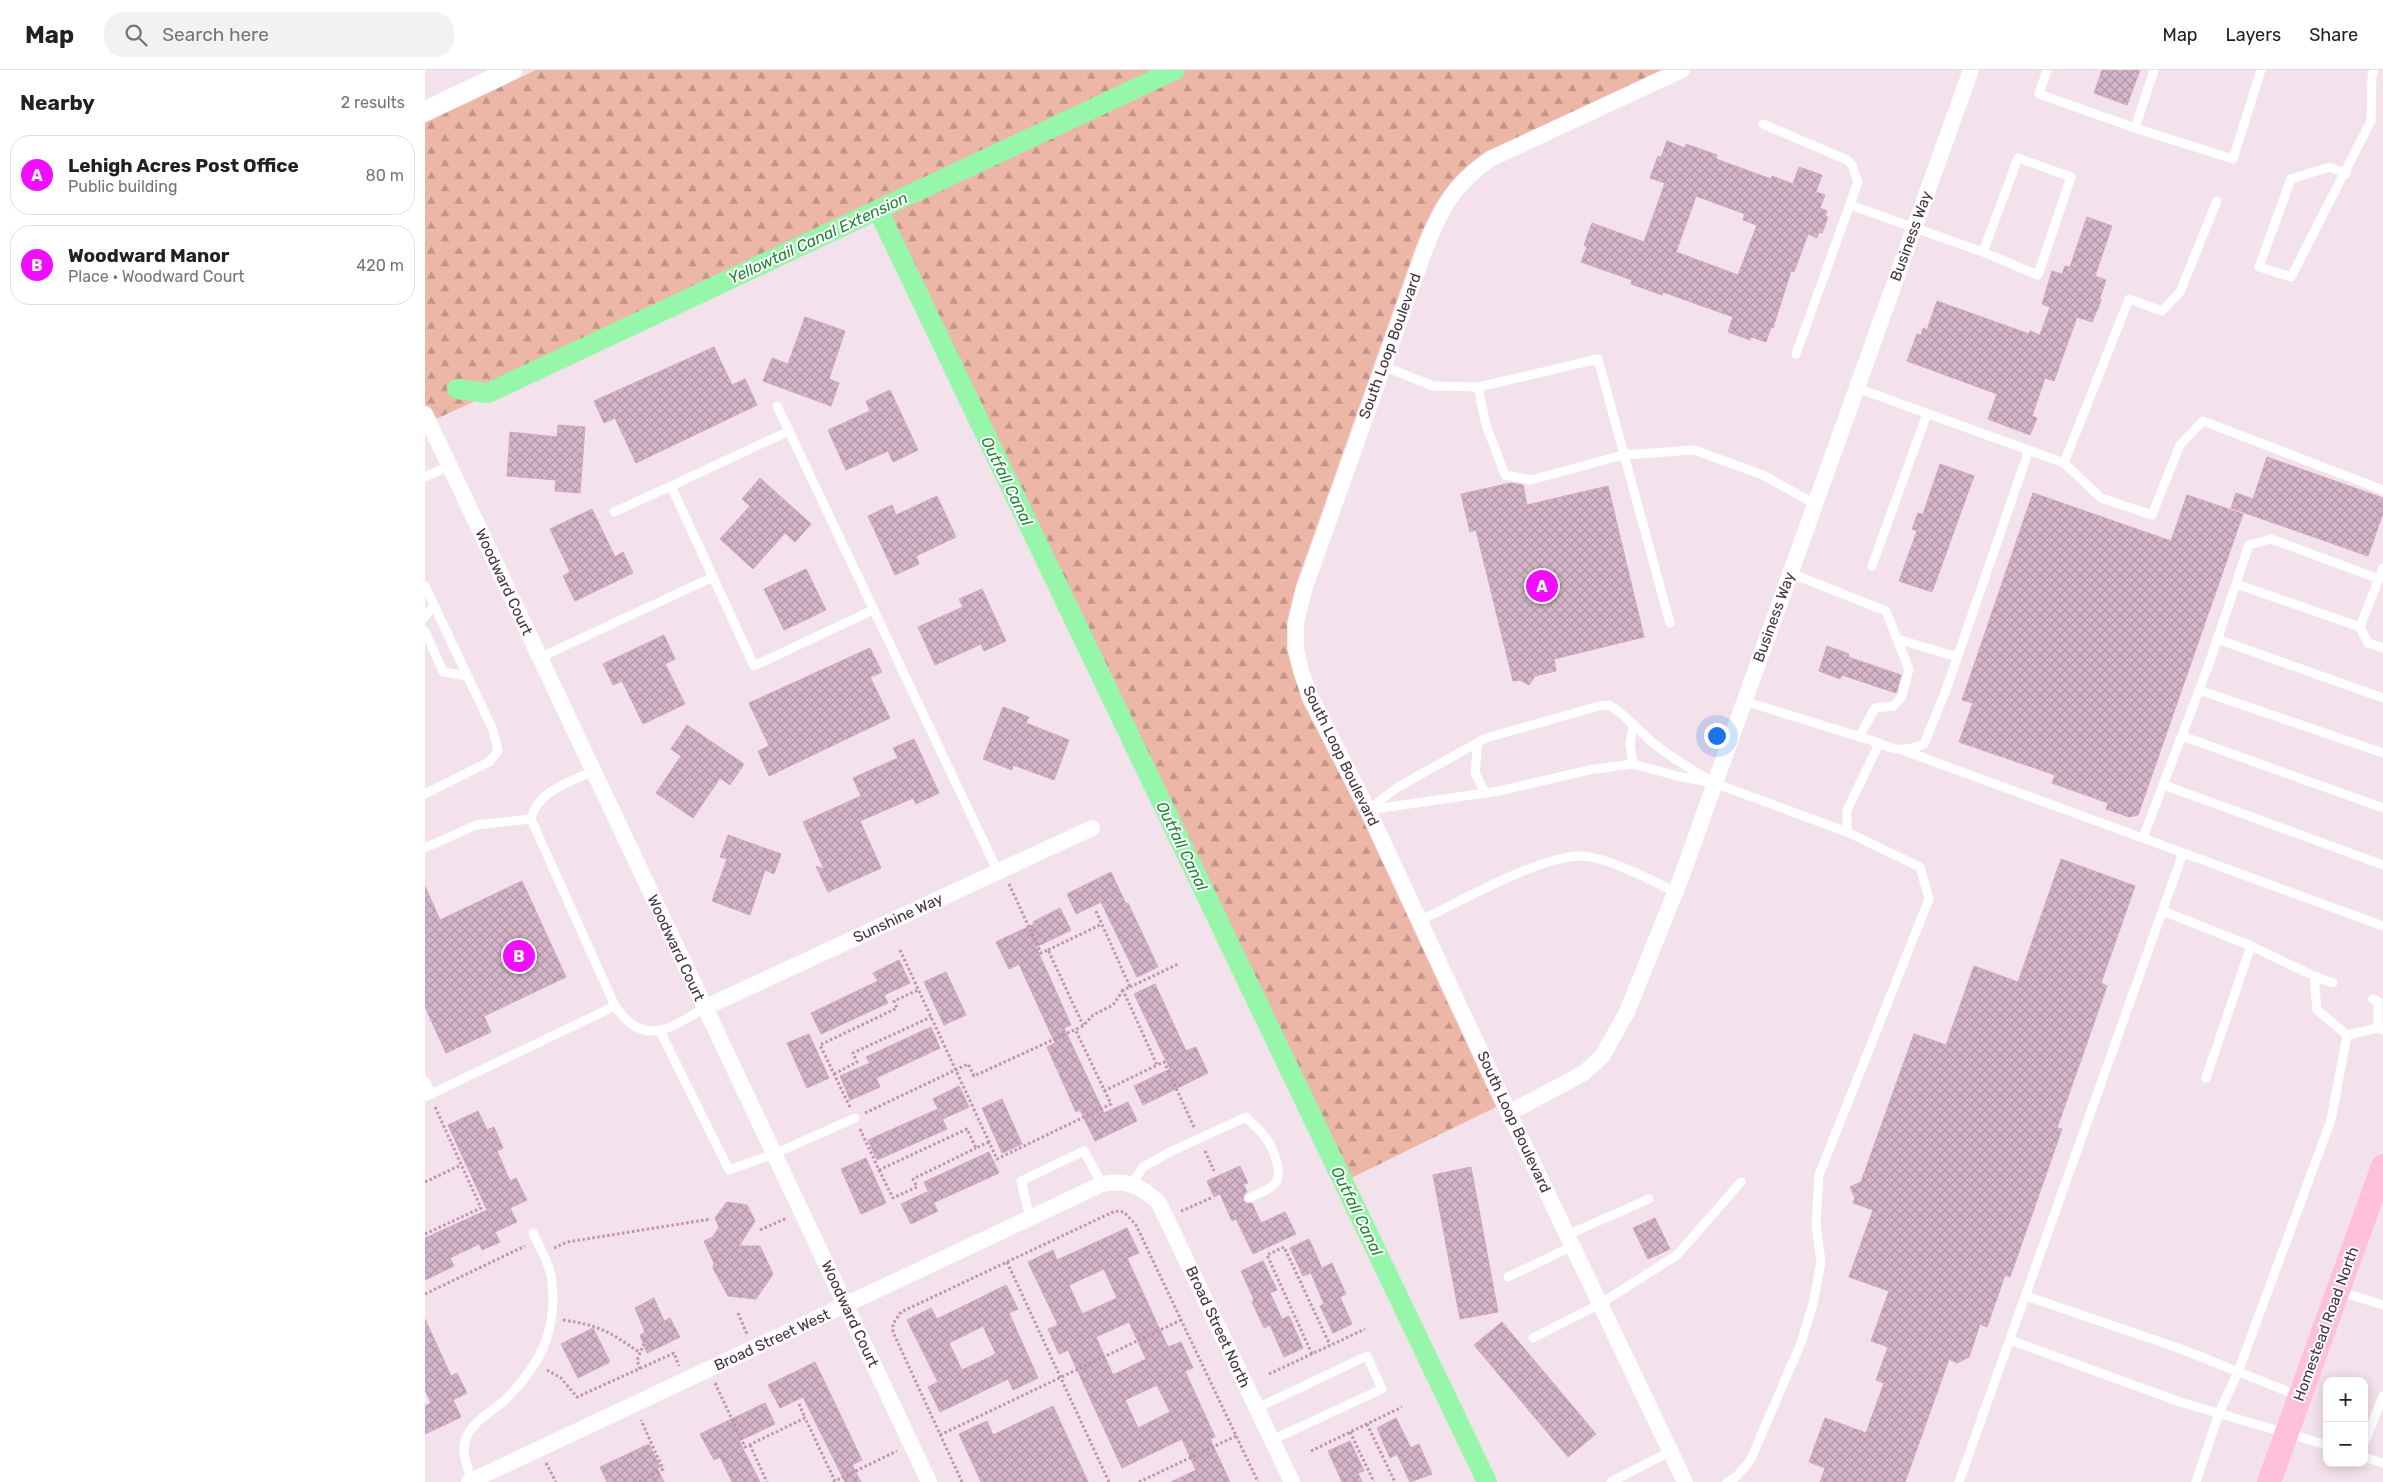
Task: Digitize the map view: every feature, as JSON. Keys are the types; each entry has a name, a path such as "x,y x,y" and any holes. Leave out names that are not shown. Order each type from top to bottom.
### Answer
{"main road":[{"name":"Homestead Road North","path":"2269,1482 2383,1166"}],"street":[{"path":"425,111 512,70"},
{"name":"South Loop Boulevard","path":"1682,70 1490,159 1471,173 1453,192 1437,217 1304,590 1296,624 1296,649 1301,671 1311,698 1368,810 1509,1113 1685,1482"},
{"name":"Business Way","path":"1509,1113 1584,1073 1603,1055 1627,1012 1675,892 1971,70"},
{"name":"Woodward Court","path":"425,414 929,1482"},
{"name":"Sunshine Way","path":"704,1008 1092,828"},
{"name":"Broad Street West","path":"471,1481 1103,1184 1118,1181 1131,1184"},
{"name":"Broad Street North","path":"1131,1184 1147,1191 1159,1203 1292,1482"}],"lane":[{"path":"2047,70 2039,94 2135,128 2233,159 2261,70"},
{"path":"2135,128 2154,70"},
{"path":"2346,174 2330,167 2291,180 2259,267 2291,278 2346,174 2371,121 2372,76 2374,70"},
{"path":"1763,124 1847,160 1856,174 1858,182 1796,354"},
{"path":"1850,206 1914,230 1983,252 2038,275 2071,177 2018,158 1983,252"},
{"path":"2064,463 2129,299 2162,311 2180,292 2217,201"},
{"path":"1383,366 1433,386 1478,387 1598,359 1670,623"},
{"path":"1478,387 1485,425 1505,475 1531,480 1623,455 1694,450 1763,475 1815,504"},
{"path":"1857,388 2064,463 2101,498 2152,515 2180,445 2203,421 2383,490"},
{"path":"777,406 873,610 1000,871"},
{"path":"1872,566 1927,414"},
{"path":"614,512 789,431"},
{"path":"1744,701 1859,737 1891,750 1909,750 1924,744 1957,658 2029,450"},
{"path":"425,477 449,466"},
{"path":"671,486 754,666 873,610"},
{"path":"2143,838 2199,690 2249,546 2271,539 2379,579"},
{"path":"2360,627 2383,568"},
{"path":"1790,573 1886,611 1909,669 1902,696 1893,706 1875,708 1859,737"},
{"path":"539,658 713,577"},
{"path":"2236,584 2360,627 2368,643 2383,648"},
{"path":"425,586 493,730 498,751 489,762 425,794"},
{"path":"425,617 434,605"},
{"path":"425,632 443,672 467,676"},
{"path":"1897,639 1957,658"},
{"path":"2217,639 2383,698"},
{"path":"2199,690 2383,753"},
{"path":"1368,810 1398,787 1486,738 1599,706 1609,705 1623,713 1633,725 1655,744 1714,784"},
{"path":"1633,725 1630,744 1633,764"},
{"path":"2181,736 2383,808"},
{"path":"1478,743 1474,764 1475,773 1485,792"},
{"path":"1847,832 1847,810 1879,744"},
{"path":"1901,750 2383,926"},
{"path":"1368,810 1499,791 1589,770 1633,764 1714,784 1847,832 1920,867 1929,899 1819,1175 1816,1224 1821,1262 1801,1343 1750,1461 1736,1476 1727,1482"},
{"path":"593,771 553,790 540,800 533,807 531,819 615,1006 623,1017 635,1026 649,1032 660,1031 682,1022 704,1008"},
{"path":"2163,785 2383,865"},
{"path":"425,848 476,824 531,819"},
{"path":"1959,1482 2183,853"},
{"path":"1419,921 1533,867 1579,855 1619,865 1675,892"},
{"path":"2163,911 2251,946 2333,983"},
{"path":"2206,1078 2251,946"},
{"path":"2314,976 2317,1010 2347,1035"},
{"path":"2347,1035 2380,1029 2378,1001 2373,999"},
{"path":"425,1081 429,1096 615,1006"},
{"path":"660,1031 729,1170 774,1154 855,1118"},
{"path":"2196,1482 2219,1413 2238,1372 2331,1120 2347,1035"},
{"path":"1131,1184 1143,1167 1199,1138 1246,1117 1265,1137 1275,1158 1277,1181 1273,1186 1249,1198"},
{"path":"1030,1218 1021,1182 1084,1151 1103,1184"},
{"path":"1533,1338 1601,1304 1677,1255 1741,1182"},
{"path":"1508,1277 1570,1240 1649,1199"},
{"path":"471,1481 466,1465 464,1448 466,1436 474,1426 511,1394 535,1364 547,1340 553,1319 551,1274 535,1236"},
{"path":"2339,1290 2383,1305"},
{"path":"2025,1296 2181,1348 2300,1396"},
{"path":"2010,1340 2180,1402 2323,1444"},
{"path":"1257,1408 1367,1356 1382,1389 1272,1440"},
{"path":"2368,1434 2383,1396"},
{"path":"1611,1482 1671,1451"},
{"path":"2368,1458 2383,1463"}],"path":[{"path":"1000,871 1041,953 1102,924"},
{"path":"1096,911 1130,987"},
{"path":"900,950 997,1159 1111,1104 1075,1029"},
{"path":"1048,950 1083,1026"},
{"path":"855,1118 968,1064 974,1076 1083,1026 1093,1015 1113,1005 1123,990 1178,964"},
{"path":"918,990 893,1001 897,1008 820,1044 834,1074 893,1198 917,1187 913,1179 989,1142"},
{"path":"1123,990 1157,1065"},
{"path":"834,1074 857,1062 853,1053 931,1017"},
{"path":"1104,1091 1164,1062 1214,1171"},
{"path":"425,1234 481,1208 429,1096"},
{"path":"879,1170 967,1129 976,1148"},
{"path":"425,1182 461,1165"},
{"path":"1166,1217 1211,1198"},
{"path":"760,1230 801,1211"},
{"path":"962,1482 893,1332 893,1324 901,1312 1115,1211 1123,1212 1130,1216 1137,1225 1258,1482"},
{"path":"543,1253 567,1242 711,1219"},
{"path":"425,1294 535,1236"},
{"path":"1312,1354 1267,1255 1284,1247 1330,1345"},
{"path":"1007,1262 1109,1482"},
{"path":"553,1319 591,1324 621,1339 639,1352"},
{"path":"940,1435 1181,1320"},
{"path":"1269,1374 1365,1329"},
{"path":"640,1369 637,1360 644,1344"},
{"path":"535,1364 561,1378 577,1397 674,1353 686,1380"},
{"path":"708,1369 745,1447 805,1418"},
{"path":"633,1404 663,1469 639,1482"},
{"path":"799,1404 834,1482 911,1445"},
{"path":"1311,1451 1402,1407"},
{"path":"1367,1424 1395,1482"},
{"path":"1350,1432 1374,1482"},
{"path":"1139,1482 1236,1436"},
{"path":"750,1445 767,1482"}],"green space":[{"path":"536,70 1661,70 1486,152 1461,172 1442,194 1428,219 1415,249 1295,588 1287,622 1287,650 1302,701 1360,814 1496,1107 1347,1180 888,211 425,424 425,123"}],"building":[{"path":"2102,70 2140,70 2127,105 2094,93"},
{"path":"1667,141 1685,148 1686,144 1717,155 1716,159 1771,179 1772,176 1793,184 1799,167 1822,175 1816,192 1825,195 1820,208 1827,211 1825,216 1828,217 1822,233 1819,232 1817,238 1808,234 1794,272 1791,271 1773,328 1771,327 1766,342 1751,337 1750,340 1728,332 1733,317 1663,292 1662,295 1631,284 1632,280 1581,262 1587,247 1584,245 1592,223 1644,242 1665,183 1650,178 1658,156 1661,157","holes":["1696,196 1745,214 1743,220 1757,225 1738,275 1676,252"]},
{"path":"2087,217 2112,226 2095,276 2106,280 2100,298 2101,301 2092,322 2077,317 2054,381 2045,378 2032,416 2037,418 2030,435 1988,419 1997,394 1907,361 1917,334 1921,335 1923,328 1927,330 1937,301 2029,334 2030,331 2040,335 2050,307 2042,304 2052,271 2062,274 2065,266 2070,267"},
{"path":"805,317 845,331 829,379 839,383 831,406 763,381 772,358 788,364"},
{"path":"714,347 732,385 745,379 757,405 636,463 615,418 604,423 594,401"},
{"path":"890,390 918,450 893,462 888,451 846,470 828,430 870,411 866,401"},
{"path":"558,425 585,427 580,493 555,491 556,480 507,476 510,432 557,437"},
{"path":"2267,457 2383,498 2383,513 2368,556 2231,508 2236,493 2253,499"},
{"path":"1940,464 1974,476 1932,592 1899,581 1917,531 1912,529 1918,513 1923,514"},
{"path":"760,478 811,524 795,542 785,533 753,569 720,539 750,506 742,499"},
{"path":"1511,483 1523,485 1527,505 1608,486 1644,637 1554,659 1556,671 1535,676 1529,685 1520,680 1513,681 1476,530 1470,532 1461,494"},
{"path":"2033,493 2171,541 2187,495 2243,514 2138,815 2129,817 2106,809 2108,803 2052,783 2055,775 1959,742 1973,703 1962,700"},
{"path":"937,496 956,537 916,556 919,564 895,575 868,516 892,505 896,515"},
{"path":"592,509 615,557 623,552 633,573 575,601 563,576 570,572 550,529"},
{"path":"806,569 826,610 784,630 764,589"},
{"path":"982,589 1006,641 984,651 981,644 935,665 918,627 963,607 959,599"},
{"path":"664,635 675,659 665,664 685,704 643,724 622,681 613,685 603,664"},
{"path":"1827,646 1849,654 1848,657 1901,675 1896,693 1842,675 1840,679 1819,671"},
{"path":"870,648 882,672 870,677 890,718 769,776 758,751 769,746 749,703"},
{"path":"1003,707 1029,717 1026,723 1069,740 1054,780 1013,765 1012,770 983,759"},
{"path":"687,725 744,764 730,785 720,778 693,818 656,793 681,756 671,749"},
{"path":"914,739 939,793 916,804 913,798 860,821 881,868 828,892 816,866 824,869 803,822 861,796 853,778 898,758 893,748"},
{"path":"728,835 781,854 774,874 765,870 750,915 712,901 727,859 720,857"},
{"path":"2061,859 2135,886 2101,983 2107,986 2057,1128 2062,1129 2010,1277 2005,1275 1987,1327 1980,1324 1969,1357 1957,1363 1949,1359 1905,1482 1820,1482 1825,1468 1809,1462 1825,1418 1866,1433 1884,1383 1876,1380 1888,1347 1871,1341 1889,1291 1849,1277 1873,1210 1853,1203 1855,1198 1850,1187 1861,1182 1914,1034 1946,1045 1974,966 2018,982"},
{"path":"1111,872 1158,967 1137,977 1101,902 1076,914 1067,894"},
{"path":"522,881 566,977 484,1016 491,1032 446,1053 425,1007 425,886 440,920"},
{"path":"1060,908 1071,930 1036,947 1071,1025 1064,1028 1104,1113 1128,1102 1137,1121 1095,1141 1080,1110 1076,1112 1047,1047 1055,1043 1019,964 1009,969 996,942 1034,924 1033,922"},
{"path":"899,960 910,983 884,995 888,1003 821,1034 811,1013 878,981 873,973"},
{"path":"946,972 966,1015 944,1025 924,982"},
{"path":"1155,984 1186,1051 1196,1047 1208,1073 1143,1105 1134,1086 1170,1069 1134,994"},
{"path":"931,1027 940,1048 876,1078 880,1087 850,1100 840,1076 870,1063 866,1057"},
{"path":"809,1034 829,1078 807,1088 787,1043"},
{"path":"959,1086 969,1107 943,1119 940,1114 947,1129 877,1160 868,1140 938,1109 933,1099"},
{"path":"1002,1099 1022,1144 1002,1153 982,1108"},
{"path":"478,1111 487,1130 494,1127 503,1148 497,1151 510,1181 516,1178 527,1200 510,1208 517,1222 495,1232 500,1242 482,1250 479,1244 450,1258 454,1266 425,1280 425,1238 487,1210 448,1125"},
{"path":"989,1152 999,1173 933,1203 924,1182"},
{"path":"866,1158 886,1203 861,1214 841,1169"},
{"path":"1240,1166 1248,1183 1243,1184 1247,1192 1243,1200 1246,1203 1252,1203 1261,1223 1285,1212 1296,1234 1253,1254 1236,1219 1232,1221 1220,1194 1214,1197 1207,1181"},
{"path":"1471,1167 1498,1312 1460,1319 1433,1175"},
{"path":"927,1192 938,1211 911,1224 901,1204"},
{"path":"727,1202 747,1205 755,1221 739,1246 760,1246 773,1274 756,1299 728,1296 713,1268 714,1263 704,1241 713,1237 719,1227 715,1218"},
{"path":"1655,1218 1670,1249 1648,1259 1633,1228"},
{"path":"1127,1228 1139,1253 1127,1258 1168,1347 1181,1342 1193,1368 1185,1371 1215,1437 1210,1439 1230,1482 1171,1482 1196,1470 1182,1439 1122,1468 1068,1350 1059,1354 1048,1329 1058,1325 1028,1262 1053,1250 1057,1260","holes":["1104,1269 1117,1298 1082,1314 1069,1285","1129,1322 1146,1359 1113,1375 1096,1337","1157,1385 1170,1412 1138,1428 1125,1400"]},
{"path":"1309,1239 1322,1268 1332,1263 1346,1294 1340,1297 1352,1324 1333,1333 1320,1306 1324,1304 1311,1273 1303,1276 1290,1248"},
{"path":"1263,1261 1277,1290 1270,1293 1282,1319 1264,1328 1241,1271"},
{"path":"1006,1285 1018,1309 1009,1313 1038,1378 1013,1390 1008,1379 940,1412 928,1387 938,1382 907,1320 931,1308 937,1319","holes":["983,1326 996,1354 962,1370 949,1343"]},
{"path":"654,1298 664,1321 670,1318 680,1337 647,1353 640,1335 645,1332 635,1308"},
{"path":"1289,1316 1303,1348 1284,1357 1270,1325"},
{"path":"425,1319 451,1376 457,1373 467,1393 453,1400 461,1417 425,1434 425,1406 431,1403 425,1390"},
{"path":"1502,1322 1596,1434 1568,1457 1474,1345"},
{"path":"593,1328 610,1362 578,1378 561,1344"},
{"path":"815,1362 862,1460 852,1465 861,1482 845,1482 803,1397 780,1408 768,1385"},
{"path":"765,1403 775,1424 739,1441 760,1482 732,1482 720,1457 714,1460 700,1434"},
{"path":"1053,1406 1088,1482 981,1482 959,1434 987,1421 993,1435"},
{"path":"1396,1418 1411,1448 1419,1444 1432,1474 1410,1482 1397,1454 1390,1458 1377,1428"},
{"path":"1350,1441 1364,1471 1358,1473 1362,1482 1342,1482 1328,1451"},
{"path":"649,1444 660,1467 657,1468 664,1482 607,1482 600,1467"}],"waterway":[{"name":"Yellowtail Canal Extension","path":"457,389 488,393 1175,70"},
{"name":"Outfall Canal","path":"878,210 1487,1482"}],"place":[{"name":"Lehigh Acres Post Office","path":"1542,586"},
{"name":"Woodward Manor","path":"519,956"}]}
